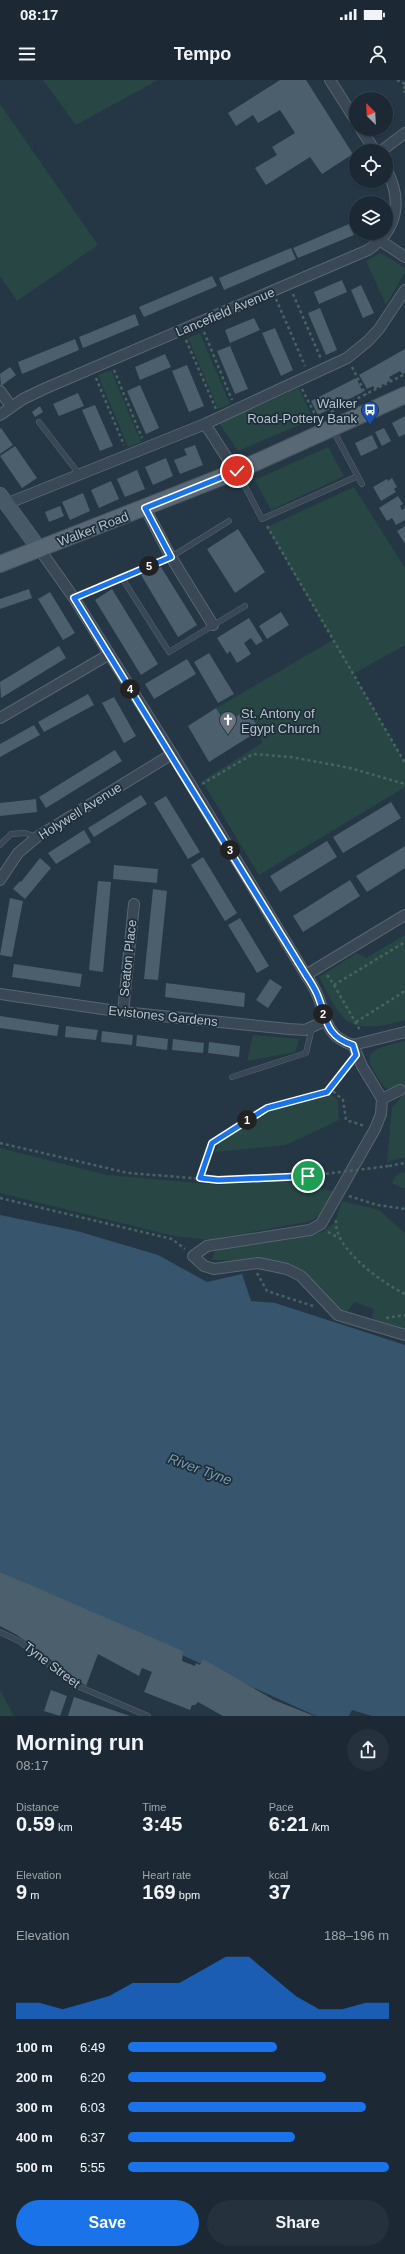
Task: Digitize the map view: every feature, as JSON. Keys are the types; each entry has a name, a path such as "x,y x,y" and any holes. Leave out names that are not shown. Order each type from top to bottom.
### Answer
{"main road":[{"name":"Walker Road","path":"0,564 40,550 145,508 232,464 332,429 405,395"}],"street":[{"path":"330,80 349,110"},
{"path":"390,144 405,133"},
{"name":"Lancefield Avenue","path":"0,415 11,406 33,394 355,256 381,241 392,224 395,209 393,186"},
{"path":"381,241 405,257"},
{"path":"405,290 379,329 347,358 220,418 79,474 3,499 74,598 108,655 172,754 317,994 325,1021 332,1033 339,1039 353,1045 367,1043 405,1032"},
{"path":"0,391 11,406"},
{"path":"205,424 232,464"},
{"path":"145,508 171,557 213,625"},
{"path":"0,718 108,655"},
{"name":"Holywell Avenue","path":"0,880 18,853 37,837 172,754"},
{"name":"Seaton Place","path":"123,1012 134,904"},
{"path":"306,975 405,915"},
{"name":"Evistones Gardens","path":"0,994 123,1012 289,1029 305,1030 325,1021"},
{"path":"353,1045 356,1055 382,1099 381,1114 375,1129 339,1192 325,1220 316,1228 207,1246 193,1256 204,1266 214,1269 252,1264 266,1264 293,1271 307,1282 335,1312 405,1336"},
{"path":"382,1099 400,1090"}],"lane":[{"path":"39,422 79,474"},
{"path":"332,429 362,484"},
{"path":"232,464 262,519 358,476"},
{"path":"74,598 171,557 229,521"},
{"path":"122,578 169,652 245,606"},
{"path":"0,845 10,834 26,833 37,837"},
{"path":"232,1077 306,1054 312,1027"},
{"name":"Tyne Street","path":"0,1632 19,1641 75,1685 148,1716"}],"path":[{"path":"397,80 405,85 403,91 405,92"},
{"path":"289,285 325,369"},
{"path":"273,291 309,377"},
{"path":"200,322 236,410"},
{"path":"182,330 220,418"},
{"path":"347,358 366,395"},
{"path":"110,361 146,448"},
{"path":"92,368 129,455"},
{"path":"299,381 317,418 366,395 405,374"},
{"path":"262,519 405,763"},
{"path":"193,789 253,754 291,757 350,768 405,784"},
{"path":"334,985 405,942"},
{"path":"321,966 334,985 367,1043"},
{"path":"356,1022 405,991"},
{"path":"327,1092 356,1055"},
{"path":"200,1178 212,1143 267,1108 327,1092 334,1092 343,1100 346,1120 375,1129"},
{"path":"0,1142 128,1173 218,1180 308,1176 405,1163"},
{"path":"339,1192 361,1201 405,1209"},
{"path":"0,1198 172,1239 193,1256"},
{"path":"340,1238 353,1257 405,1294"},
{"path":"252,1264 267,1291 335,1312"}],"green space":[{"path":"43,80 158,80 76,125"},
{"path":"0,104 98,245 17,301 0,276"},
{"path":"381,253 405,268 405,272 386,305 366,261"},
{"path":"200,333 230,404 218,409 188,338"},
{"path":"111,370 141,442 128,447 98,375"},
{"path":"299,388 313,419 238,451 219,423"},
{"path":"328,447 344,476 271,510 255,480"},
{"path":"354,487 405,568 405,645 353,674 405,763 405,787 259,875 202,781 262,743 260,730 247,710 225,723 216,708 333,640 267,527"},
{"path":"405,935 405,1020 373,1026 356,1025 349,1022 336,1008 319,977 357,953 366,958"},
{"path":"253,1035 299,1039 295,1052 247,1061"},
{"path":"405,1041 405,1089 403,1084 391,1089 385,1088 372,1067 370,1055 374,1051 391,1044"},
{"path":"405,1092 405,1157 387,1162 392,1108"},
{"path":"332,1095 338,1100 339,1120 286,1145 215,1152 219,1143 268,1111"},
{"path":"0,1148 107,1175 221,1185 286,1180 333,1191 326,1206 320,1214 307,1222 209,1240 174,1236 0,1193"},
{"path":"405,1172 405,1188 392,1183 397,1174"},
{"path":"342,1201 379,1210 405,1233 405,1331 377,1323 372,1317 374,1309 354,1302 348,1311 337,1309 308,1277 268,1261 211,1260 217,1248 323,1232 335,1222"},
{"path":"0,1690 14,1716 0,1716"}],"water":[{"name":"River Tyne","path":"0,1215 77,1231 158,1255 207,1282 242,1274 251,1301 275,1303 405,1345 405,1716 372,1716 352,1710 349,1716 316,1716 0,1572"}],"building":[{"path":"280,80 306,80 349,148 349,157 322,174 310,157 266,185 255,168 277,155 272,147 295,133 280,110 258,123 253,115 236,126 228,113"},
{"path":"349,224 349,237 298,258 293,248"},
{"path":"291,248 296,259 224,290 219,278"},
{"path":"212,276 217,286 144,317 139,307"},
{"path":"342,280 347,292 319,304 314,292"},
{"path":"361,285 374,313 363,318 351,290"},
{"path":"320,308 337,350 326,355 308,313"},
{"path":"135,314 139,325 83,348 79,337"},
{"path":"254,318 260,330 230,343 225,330"},
{"path":"275,328 293,370 281,376 262,333"},
{"path":"75,339 79,350 22,374 18,362"},
{"path":"230,346 248,389 235,394 217,351"},
{"path":"405,349 405,373 402,374 400,371 389,377 391,380 375,389 373,386 367,389 359,375"},
{"path":"165,354 171,367 140,380 135,367"},
{"path":"187,365 204,406 189,412 172,371"},
{"path":"10,367 16,375 1,386 0,374"},
{"path":"356,378 363,392 318,415 311,401"},
{"path":"140,385 159,428 146,434 127,391"},
{"path":"78,393 84,406 59,416 53,404"},
{"path":"95,405 113,446 100,451 82,410"},
{"path":"40,406 43,412 35,417 32,412"},
{"path":"405,416 405,434 399,437 392,423"},
{"path":"1,428 13,445 0,454 0,429"},
{"path":"384,428 391,441 382,446 375,432"},
{"path":"372,435 378,448 361,456 355,443"},
{"path":"195,445 203,465 180,474 174,460 187,455 184,449"},
{"path":"15,446 37,478 22,488 0,456"},
{"path":"166,458 173,476 153,485 145,467"},
{"path":"137,470 145,489 125,497 117,479"},
{"path":"392,478 397,487 394,489 396,492 381,501 373,487 387,479 388,481"},
{"path":"111,481 119,499 99,508 91,490"},
{"path":"83,493 90,511 70,520 62,502"},
{"path":"398,496 403,504 400,506 402,510 405,508 405,520 396,525 392,518 387,521 379,508"},
{"path":"60,506 64,516 49,522 45,512"},
{"path":"405,526 405,544 397,531"},
{"path":"238,529 265,572 235,593 207,549"},
{"path":"161,567 197,625 178,637 141,575"},
{"path":"29,589 32,598 0,609 0,599"},
{"path":"112,589 158,664 141,675 95,600"},
{"path":"50,592 75,633 63,640 38,599"},
{"path":"281,612 289,625 267,639 259,626"},
{"path":"249,618 263,641 256,645 251,638 244,643 251,654 237,663 230,651 227,654 217,638"},
{"path":"59,646 66,658 1,698 0,682"},
{"path":"209,653 234,694 218,703 194,662"},
{"path":"187,659 196,674 154,699 145,684"},
{"path":"88,694 94,705 44,732 38,722"},
{"path":"114,697 136,736 124,743 102,703"},
{"name":"St. Antony of Egypt Church","path":"216,708 225,723 247,710 260,730 209,762 188,726"},
{"path":"34,725 40,735 0,757 0,744"},
{"path":"115,750 122,761 46,808 39,797"},
{"path":"141,795 147,804 94,837 88,828"},
{"path":"166,796 200,852 188,859 154,803"},
{"path":"36,799 37,812 0,816 0,803"},
{"path":"391,802 401,818 343,853 333,837"},
{"path":"84,830 91,842 56,864 48,853"},
{"path":"327,841 337,857 280,892 270,876"},
{"path":"405,846 405,868 367,892 356,876"},
{"path":"203,857 237,913 225,921 191,865"},
{"path":"40,858 51,868 25,899 13,889 20,881 21,882"},
{"path":"114,865 158,869 157,883 113,879"},
{"path":"350,880 360,896 303,932 293,916"},
{"path":"98,881 111,882 103,972 89,970"},
{"path":"153,889 167,891 158,980 144,979"},
{"path":"10,898 23,901 12,957 0,955"},
{"path":"240,918 269,966 257,973 228,925"},
{"path":"14,964 82,974 80,987 12,977"},
{"path":"270,979 282,987 268,1008 256,1000"},
{"path":"166,983 245,993 244,1007 165,997"},
{"path":"0,1016 59,1025 57,1036 0,1028"},
{"path":"66,1026 98,1030 96,1040 65,1037"},
{"path":"102,1031 133,1035 132,1045 101,1042"},
{"path":"137,1035 168,1039 167,1050 136,1046"},
{"path":"173,1039 204,1043 203,1053 172,1050"},
{"path":"209,1042 240,1046 239,1057 208,1053"},
{"path":"0,1572 183,1651 182,1661 195,1666 196,1663 200,1665 203,1659 274,1700 314,1716 223,1716 198,1702 195,1705 192,1705 190,1710 144,1692 152,1672 142,1668 139,1676 98,1654 86,1686 17,1635 0,1626"},
{"path":"51,1690 67,1696 60,1716 44,1711"},
{"path":"74,1697 130,1716 68,1716"}],"place":[{"name":"Walker Road-Pottery Bank","path":"370,425"},
{"name":"St. Antony of Egypt Church","path":"228,735"}],"route":[{"path":"237,471 145,508 171,557 74,598 108,655 172,754 306,975 317,994 325,1021 332,1033 339,1039 353,1045 356,1055 327,1092 267,1108 212,1143 200,1178 218,1180 308,1176"}]}
